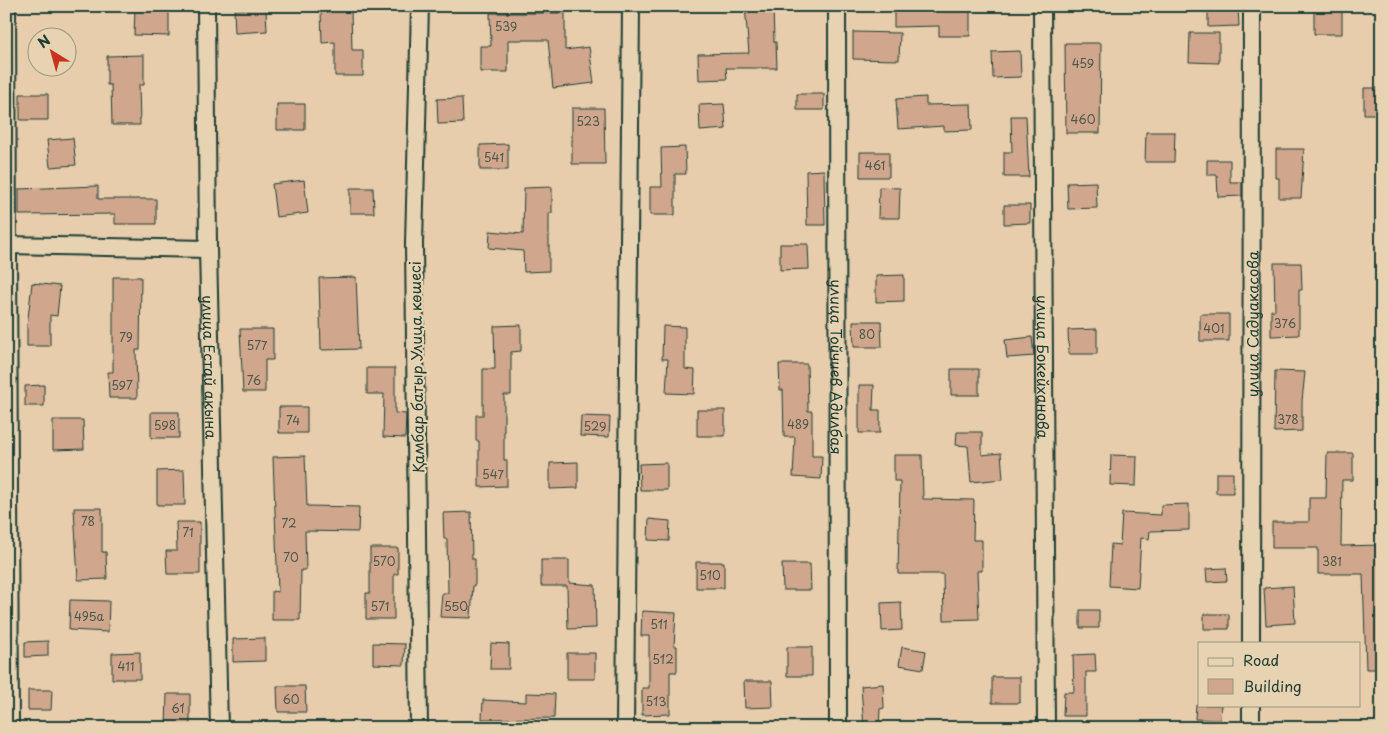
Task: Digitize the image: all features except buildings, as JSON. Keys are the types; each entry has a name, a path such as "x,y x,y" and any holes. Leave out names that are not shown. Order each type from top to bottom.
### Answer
{"street":[{"path":"7,6 10,728"},
{"name":"улица Естай акына","path":"206,6 208,249 218,728"},
{"name":"Қамбар батыр Улица көшесі","path":"419,728 414,242 420,6"},
{"path":"625,728 632,6"},
{"name":"улица Тойчиев Адилбая","path":"837,6 838,728"},
{"name":"улица Бокейханова","path":"1042,6 1046,728"},
{"name":"улица Садуакасова","path":"1251,642 1252,6"},
{"path":"7,245 208,249"},
{"path":"1251,706 1251,728"}]}
